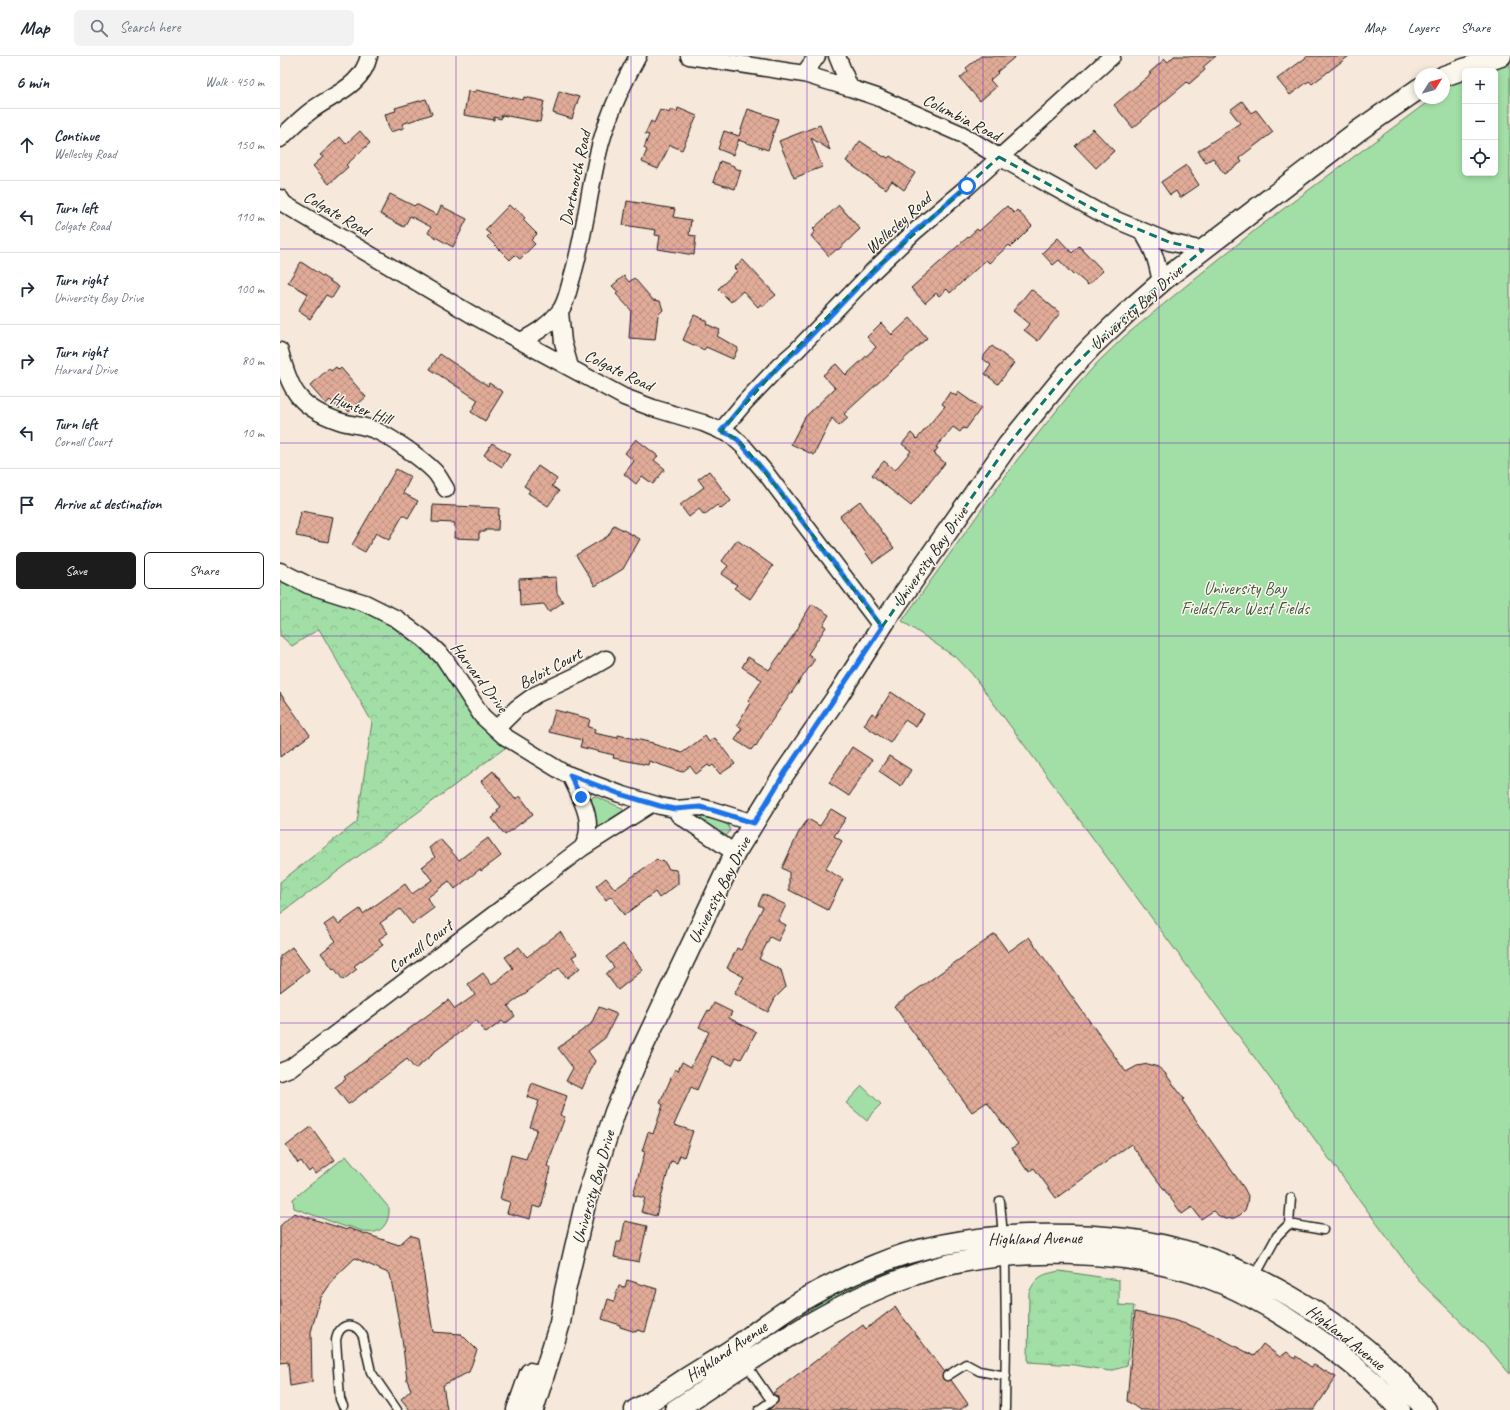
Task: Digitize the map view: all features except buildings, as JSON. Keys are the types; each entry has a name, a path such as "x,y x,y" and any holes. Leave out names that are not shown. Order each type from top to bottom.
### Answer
{"street":[{"path":"280,139 312,110 346,89 360,76 369,56"},
{"name":"Dartmouth Road","path":"521,341 542,330 560,312 565,300 582,241 598,153 606,124 620,91 638,56"},
{"name":"Columbia Road","path":"690,56 804,74 877,97 961,134 999,157 1104,215 1169,242 1203,250"},
{"path":"804,74 817,56"},
{"path":"837,56 850,88"},
{"name":"Wellesley Road","path":"721,431 745,402 780,365 797,350 872,272 913,233 1112,56"},
{"path":"1444,68 1459,56"},
{"path":"1450,74 1502,56"},
{"name":"University Bay Drive","path":"533,1410 556,1337 586,1200 615,1112 641,1051 735,853 784,774 889,615 1008,445 1067,373 1112,327 1161,282 1358,131 1414,92"},
{"name":"Colgate Road","path":"281,204 476,317 624,397 653,408 704,423 731,435 738,440 765,472 882,627"},
{"path":"1142,232 1155,255 1161,282"},
{"name":"Dartmouth Road","path":"560,312 563,342 570,367"},
{"name":"Hunter Hill","path":"280,350 285,370 292,388 302,401 339,421 376,430 434,472 446,489"},
{"name":"Harvard Drive","path":"280,571 308,585 365,603 397,619 424,639 444,658 472,703 482,716 496,729 504,736 570,775 651,804 675,809 700,807 754,823"},
{"name":"Beloit Court","path":"496,729 517,708 535,695 580,674 606,659"},
{"path":"570,775 585,805 587,817 587,837 582,848"},
{"name":"Cornell Court","path":"280,1072 290,1068 582,848 651,804"},
{"path":"675,809 679,815 735,853"},
{"name":"Highland Avenue","path":"675,1410 740,1356 796,1304 875,1265 902,1255 936,1246 1004,1246 1075,1236 1128,1239 1191,1253 1250,1286 1297,1324 1359,1370 1400,1410"},
{"name":"Highland Avenue","path":"1250,1286 1269,1284 1341,1329 1381,1362 1426,1410"},
{"name":"University Bay Drive","path":"517,1410 548,1323 565,1291"},
{"name":"Highland Avenue","path":"635,1410 740,1356"}],"lane":[{"path":"1250,1286 1277,1236 1289,1224 1291,1198"},
{"path":"1000,1201 1004,1246 1006,1376 1005,1410"},
{"path":"1289,1224 1323,1230"},
{"path":"343,1406 340,1399 336,1340 339,1330 346,1325 351,1325 355,1326 361,1331 371,1372 397,1410"},
{"path":"740,1356 771,1398 759,1410"},
{"path":"947,1376 966,1364 979,1371 1006,1376"}],"highlighted area":[{"path":"999,157 1104,215 1169,242 1203,250 1134,306 1067,373 1008,445 882,627 765,472 738,440 721,431 780,365 872,272"}],"green space":[{"name":"University Bay Fields/Far West Fields","path":"1510,62 1510,1374 1485,1345 1420,1282 972,674 958,659 902,621 1017,460 1074,389 1098,362 1125,336 1259,227 1425,104 1450,104 1450,86 1462,79 1462,176 1498,176 1498,68 1488,68"},
{"path":"280,577 384,620 418,640 461,695 509,745 280,914 280,882 357,822 372,722 319,629 292,646 280,635"},
{"path":"594,796 622,808 623,811 599,826 595,824 591,799"},
{"path":"700,815 705,815 728,825 730,830 728,834 724,838 698,819"},
{"path":"862,1086 881,1104 872,1113 867,1121 846,1103"},
{"path":"346,1156 389,1208 388,1218 384,1226 377,1231 367,1232 348,1226 346,1227 294,1208 293,1199"},
{"path":"955,1249 957,1254 884,1276 854,1289 796,1321 812,1304 878,1271"},
{"path":"1060,1271 1119,1280 1119,1305 1134,1306 1127,1366 1110,1371 1075,1365 1028,1362 1029,1293 1037,1279 1049,1273"}],"route":[{"path":"581,797 570,775 620,794 660,806 675,809 700,807 735,816 754,823 784,774 839,694 882,627 744,446 731,435 721,431 745,402 780,365 797,350 872,272 913,233 967,186"}]}
